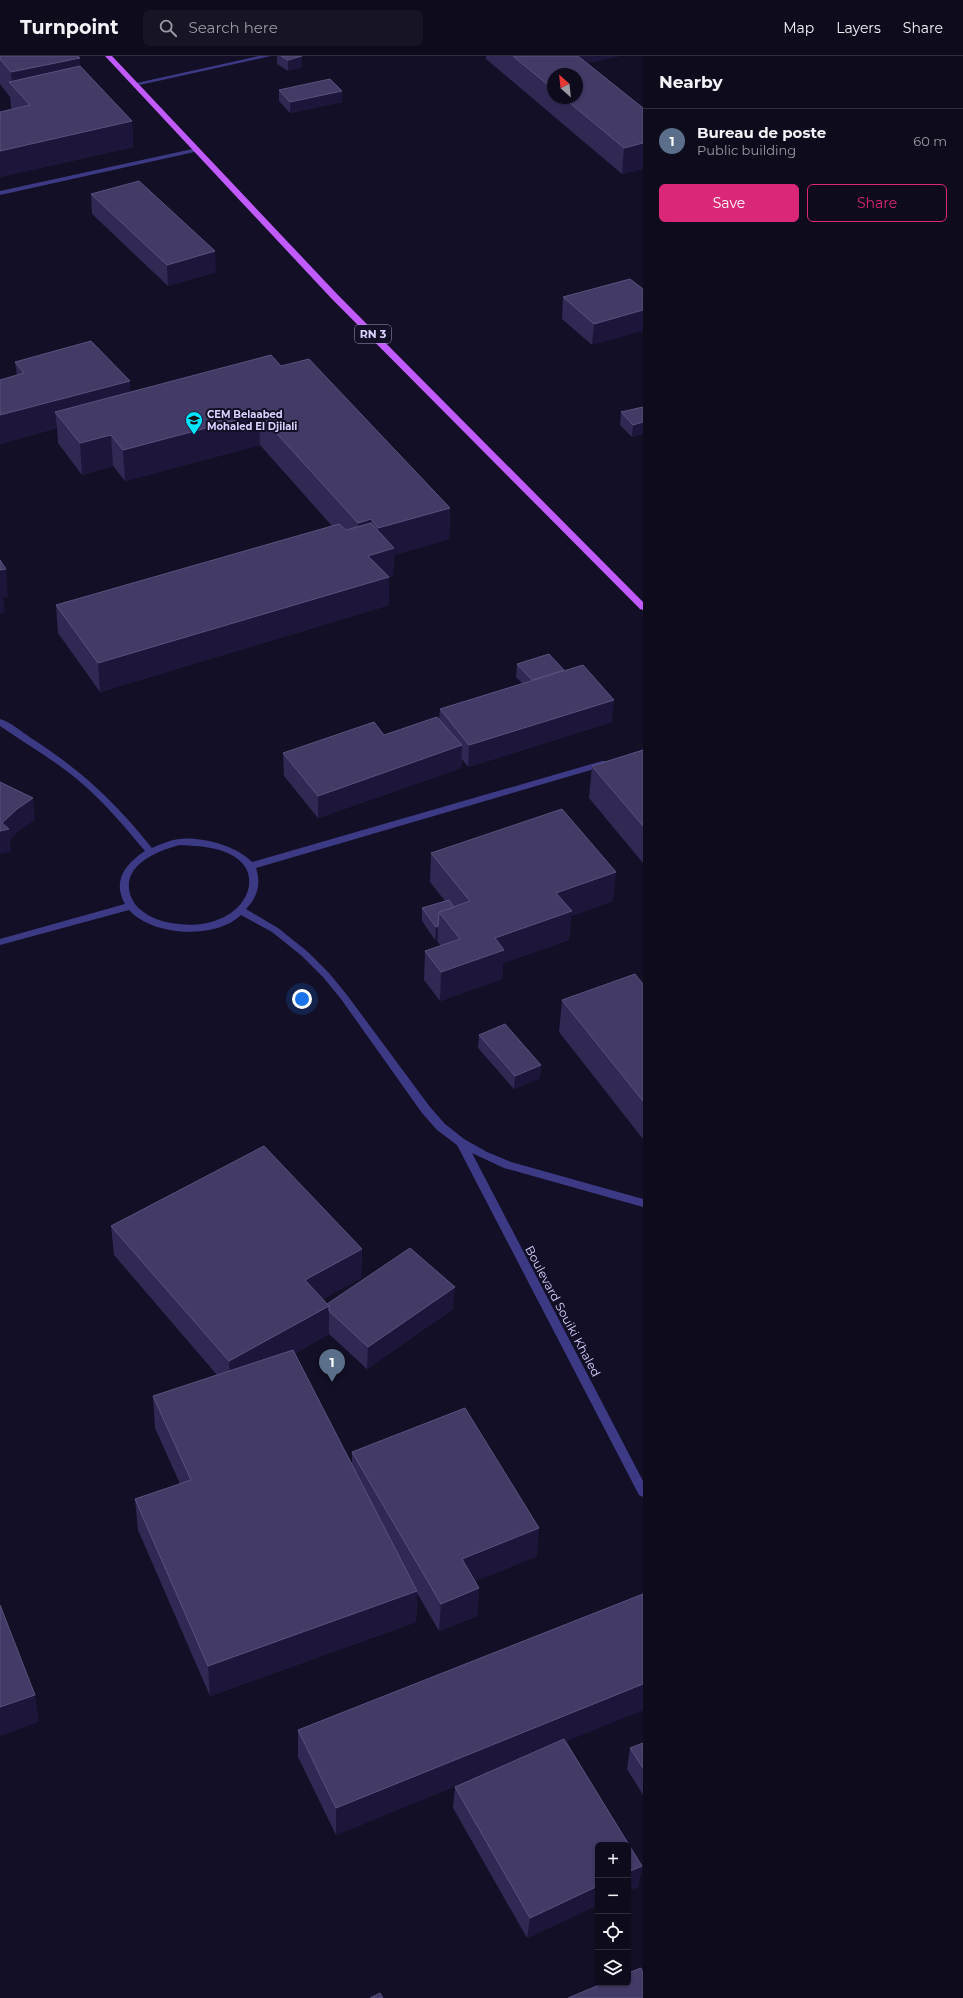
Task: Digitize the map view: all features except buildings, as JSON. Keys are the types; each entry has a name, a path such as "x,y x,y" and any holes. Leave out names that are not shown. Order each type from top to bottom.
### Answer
{"main road":[{"name":"RN 3","path":"108,56 334,296 643,607"}],"street":[{"path":"135,84 268,56"},
{"path":"0,193 197,150"},
{"path":"0,722 62,763 93,788 119,814 150,851"},
{"path":"250,866 613,760"},
{"path":"180,842 214,844 229,849 241,857 250,866 255,882 251,897 240,910 228,920 211,925 173,928 156,923 141,916 130,906 125,894 124,883 129,871 137,860 150,851 180,842"},
{"path":"0,942 130,906"},
{"path":"240,910 275,930 305,954 344,998 426,1110 441,1127 460,1142 483,1155 508,1165 643,1203"},
{"name":"Boulevard Souiki Khaled","path":"460,1142 643,1492"}],"place":[{"name":"CEM Belaabed Mohaled El Djilali","path":"194,435"},
{"name":"Bureau de poste","path":"332,1382"}]}
